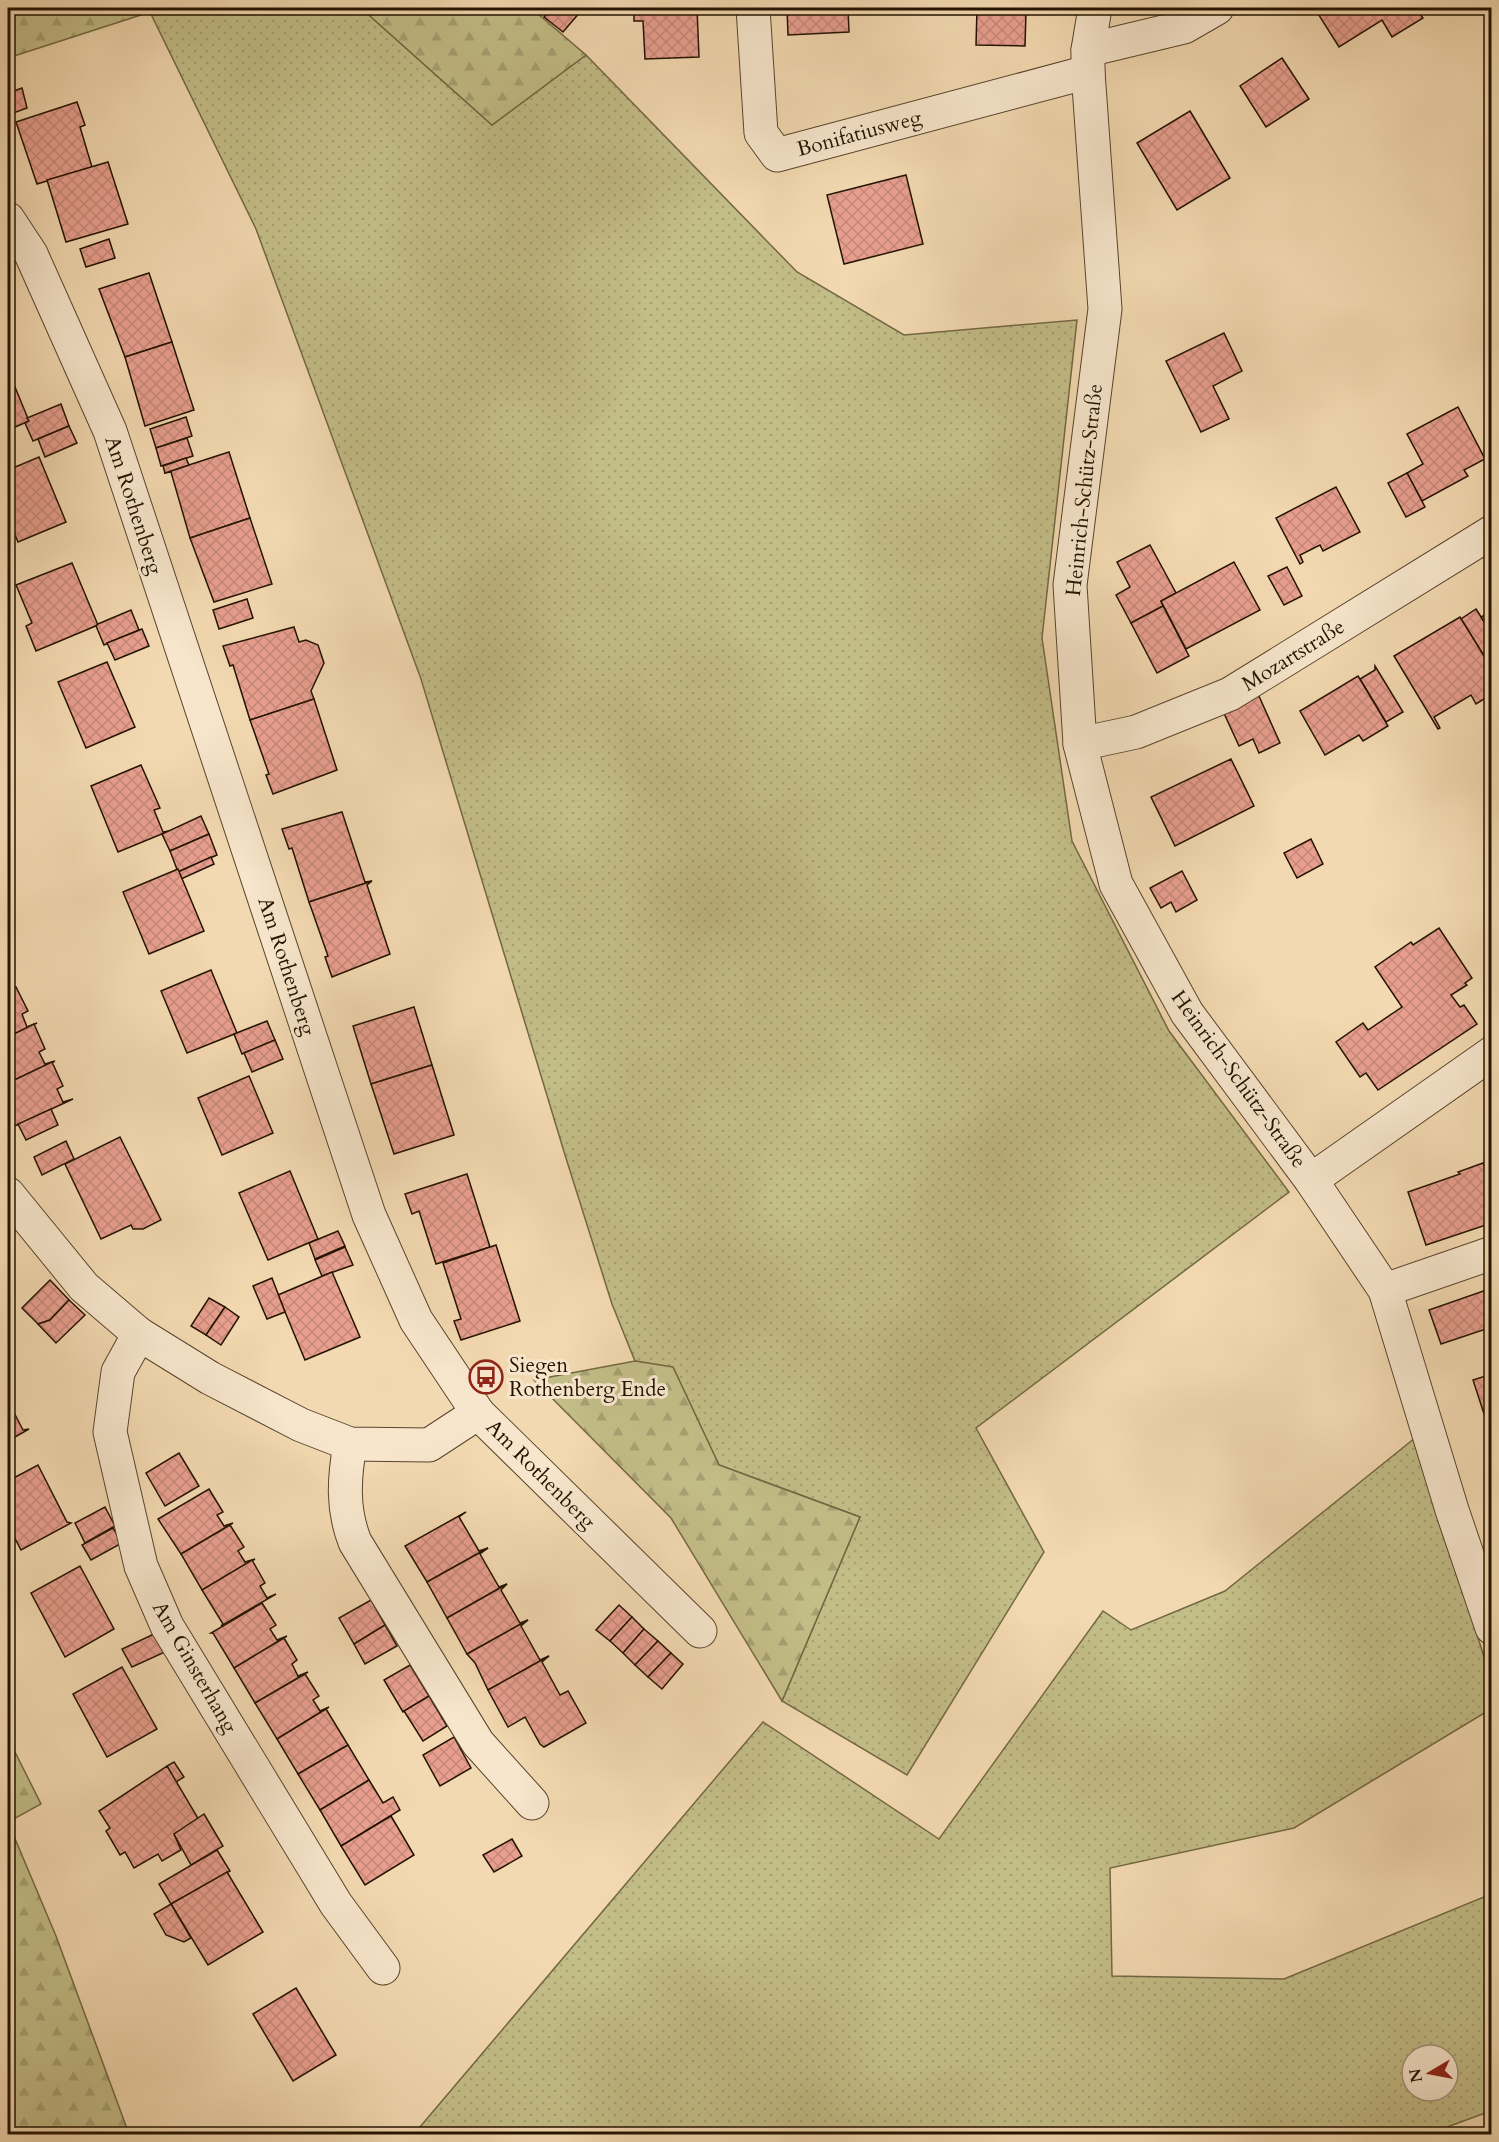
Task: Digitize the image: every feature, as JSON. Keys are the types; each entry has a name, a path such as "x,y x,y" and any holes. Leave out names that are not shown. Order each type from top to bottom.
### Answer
{"street":[{"name":"Bonifatiusweg","path":"753,8 761,133 777,155 1088,61"},
{"name":"Heinrich-Schütz-Straße","path":"1095,8 1088,61 1105,309 1070,585 1080,744 1116,884 1187,1013 1311,1180 1386,1290 1452,1510 1491,1628"},
{"path":"1088,61 1184,27 1217,8"},
{"name":"Am Rothenberg","path":"8,219 31,254 110,431 369,1215 417,1320 478,1413 700,1631"},
{"name":"Mozartstraße","path":"1080,744 1136,732 1230,694 1491,532"},
{"path":"1311,1180 1491,1053"},
{"path":"8,1194 84,1287 139,1334 210,1378 301,1425 350,1444 429,1445 478,1413"},
{"path":"1386,1290 1491,1253"},
{"name":"Am Ginsterhang","path":"139,1334 118,1372 110,1431 141,1566 173,1636 336,1904 383,1968"},
{"path":"350,1444 345,1473 345,1501 347,1520 355,1542 478,1743 532,1803"}],"green space":[{"path":"8,8 153,8 150,12 8,58"},
{"path":"153,8 361,8 492,125 586,55 797,272 904,335 1077,320 1042,638 1072,841 1169,1031 1289,1192 976,1428 1044,1552 907,1775 782,1701 860,1517 719,1465 673,1368 635,1361 612,1304 565,1155 421,679 256,229 150,12"},
{"path":"361,8 531,8 586,55 492,125"},
{"path":"635,1361 673,1367 719,1465 860,1517 782,1701 671,1518 534,1380"},
{"path":"1415,1438 1491,1679 1491,1709 1294,1828 1110,1868 1112,1976 1284,1979 1491,1894 1491,2111 1428,2134 414,2134 763,1722 939,1839 1103,1611 1131,1630 1225,1591"},
{"path":"8,1738 41,1804 8,1822"},
{"path":"8,1822 56,1936 129,2134 8,2134"}],"building":[{"path":"552,8 575,8 580,12 563,32 544,17"},
{"path":"634,8 697,8 699,57 645,59 643,21 634,21"},
{"path":"787,8 848,8 849,32 788,35"},
{"path":"977,8 1034,8 1034,12 1026,12 1025,46 976,45"},
{"path":"1416,8 1423,18 1392,37 1382,20 1339,47 1315,9"},
{"path":"1282,58 1309,99 1266,127 1240,86"},
{"path":"22,88 27,108 8,115 8,93"},
{"path":"77,102 85,125 80,127 92,167 37,184 16,122"},
{"path":"1190,111 1230,178 1177,210 1137,143"},
{"path":"108,162 128,224 66,242 47,180"},
{"path":"906,175 923,244 844,264 827,195"},
{"path":"109,239 115,258 86,267 80,249"},
{"path":"149,273 172,342 125,357 99,289"},
{"path":"1224,333 1242,371 1213,386 1229,419 1201,432 1166,361"},
{"path":"172,342 194,410 145,426 125,357"},
{"path":"8,370 29,421 8,430"},
{"path":"61,404 69,426 33,441 25,423 29,421 27,418"},
{"path":"1458,407 1485,459 1464,470 1468,476 1422,501 1407,473 1423,464 1407,434"},
{"path":"186,417 192,436 156,448 150,429"},
{"path":"69,426 77,443 45,457 38,439"},
{"path":"187,438 193,456 161,466 156,448"},
{"path":"229,452 250,518 190,538 171,472 164,473"},
{"path":"39,457 66,522 18,542 8,518 8,470"},
{"path":"186,458 189,465 165,473 163,466"},
{"path":"1407,473 1425,507 1406,517 1388,483"},
{"path":"1336,487 1360,532 1323,551 1320,545 1300,555 1303,562 1300,564 1276,518"},
{"path":"250,518 272,584 214,602 190,538"},
{"path":"1150,545 1176,593 1161,601 1163,606 1131,623 1116,595 1130,587 1117,562"},
{"path":"1234,562 1260,610 1186,649 1161,601"},
{"path":"72,563 98,625 36,651 26,626 32,623 16,585"},
{"path":"1287,567 1302,596 1284,605 1268,576"},
{"path":"247,599 253,618 219,629 213,610"},
{"path":"1163,606 1189,656 1157,673 1131,623"},
{"path":"1476,609 1492,634 1492,669 1461,619"},
{"path":"131,610 139,630 104,645 96,626"},
{"path":"1492,611 1492,634 1481,617"},
{"path":"1460,617 1492,669 1492,694 1476,704 1471,695 1434,717 1440,728 1438,729 1394,656"},
{"path":"294,627 299,642 306,640 318,645 324,663 311,691 314,699 250,720 233,665 230,666 223,646"},
{"path":"142,629 149,646 115,660 107,643"},
{"path":"107,662 135,727 86,748 58,682"},
{"path":"1375,666 1403,712 1386,722 1360,679 1375,670"},
{"path":"1358,676 1388,726 1363,741 1359,735 1325,755 1300,711"},
{"path":"1258,694 1280,743 1259,753 1253,739 1239,746 1223,711"},
{"path":"314,699 337,770 273,794 266,775 269,774 250,720"},
{"path":"1231,759 1254,806 1175,846 1151,797"},
{"path":"141,765 160,808 154,810 163,832 169,831 118,852 91,786"},
{"path":"342,812 365,882 372,881 309,902 292,848 289,849 282,829"},
{"path":"201,816 209,834 170,851 162,834"},
{"path":"209,834 217,855 178,872 170,851"},
{"path":"1311,839 1323,864 1297,878 1284,853"},
{"path":"211,857 214,864 181,879 178,872"},
{"path":"178,869 204,931 149,954 123,892"},
{"path":"1182,871 1197,900 1176,912 1171,902 1161,908 1150,888"},
{"path":"372,881 367,885 390,954 332,977 325,957 328,956 309,902"},
{"path":"1439,928 1472,978 1465,983 1467,985 1451,995 1460,1007 1464,1005 1477,1024 1378,1090 1366,1073 1360,1077 1336,1042 1363,1023 1368,1030 1402,1007 1375,967 1411,942 1413,945"},
{"path":"211,970 237,1033 187,1053 161,991"},
{"path":"16,987 28,1011 22,1014 27,1027 37,1023 8,1037 8,991"},
{"path":"414,1007 432,1065 371,1084 353,1026"},
{"path":"267,1021 275,1040 242,1054 234,1034"},
{"path":"34,1024 45,1049 39,1052 45,1064 55,1061 8,1083 8,1037"},
{"path":"275,1040 283,1059 252,1072 244,1053"},
{"path":"52,1062 63,1086 57,1089 63,1102 73,1099 15,1126 8,1104 8,1083"},
{"path":"432,1065 454,1135 394,1154 371,1084"},
{"path":"249,1076 273,1133 222,1155 198,1098"},
{"path":"51,1109 58,1125 26,1140 18,1124"},
{"path":"120,1137 161,1220 143,1229 133,1229 131,1225 101,1239 65,1164"},
{"path":"66,1141 74,1159 42,1175 34,1157"},
{"path":"1483,1163 1485,1167 1492,1165 1492,1223 1426,1245 1408,1192 1460,1174 1458,1172"},
{"path":"290,1171 318,1239 268,1260 239,1193"},
{"path":"467,1174 490,1247 436,1264 419,1211 412,1214 405,1194"},
{"path":"338,1231 345,1246 315,1259 309,1243"},
{"path":"496,1245 520,1321 461,1340 454,1321 461,1319 443,1263"},
{"path":"345,1247 353,1265 322,1276 315,1260"},
{"path":"332,1272 360,1337 305,1360 278,1295"},
{"path":"272,1278 285,1312 267,1319 253,1286"},
{"path":"50,1280 69,1300 50,1320 38,1324 22,1308"},
{"path":"1492,1288 1492,1327 1441,1344 1429,1310"},
{"path":"209,1298 225,1307 206,1335 191,1326"},
{"path":"69,1300 85,1315 56,1343 38,1324 50,1320"},
{"path":"225,1307 239,1317 221,1345 206,1335"},
{"path":"1492,1374 1492,1425 1488,1426 1473,1380"},
{"path":"8,1401 23,1430 29,1429 8,1441"},
{"path":"179,1453 199,1486 165,1506 146,1473"},
{"path":"38,1465 67,1522 71,1523 21,1550 8,1525 8,1481"},
{"path":"209,1489 223,1512 217,1515 224,1526 233,1523 181,1554 158,1519"},
{"path":"105,1507 115,1526 85,1543 75,1523"},
{"path":"466,1512 459,1517 479,1551 488,1548 427,1582 405,1546"},
{"path":"230,1525 244,1547 238,1551 245,1562 255,1559 202,1590 181,1554"},
{"path":"113,1528 122,1543 91,1560 82,1545"},
{"path":"488,1548 480,1554 499,1587 507,1584 447,1618 427,1582"},
{"path":"252,1560 265,1583 260,1586 267,1598 276,1594 221,1626 223,1624 202,1590"},
{"path":"80,1566 114,1629 65,1657 31,1593"},
{"path":"507,1584 501,1590 520,1623 528,1620 467,1654 447,1618"},
{"path":"371,1600 385,1625 354,1644 339,1618"},
{"path":"262,1603 276,1625 270,1629 277,1640 287,1636 234,1668 211,1633"},
{"path":"619,1605 632,1617 610,1641 596,1630"},
{"path":"632,1617 644,1629 623,1653 610,1641"},
{"path":"528,1620 521,1626 540,1660 549,1656 488,1690 475,1663 467,1654"},
{"path":"385,1625 397,1646 365,1664 354,1644"},
{"path":"644,1629 658,1641 635,1665 623,1653"},
{"path":"154,1634 165,1652 132,1667 122,1649"},
{"path":"284,1638 297,1660 292,1664 298,1676 308,1672 255,1703 234,1668"},
{"path":"658,1641 671,1653 648,1677 635,1665"},
{"path":"671,1653 683,1664 662,1689 648,1677"},
{"path":"549,1656 542,1662 560,1695 568,1691 586,1723 544,1747 525,1717 508,1727 488,1690"},
{"path":"410,1665 429,1696 403,1712 384,1680"},
{"path":"122,1667 157,1729 107,1757 73,1694"},
{"path":"305,1674 319,1696 313,1700 320,1711 329,1707 277,1739 255,1703"},
{"path":"429,1696 447,1726 423,1741 404,1711"},
{"path":"326,1709 348,1745 298,1774 277,1739"},
{"path":"454,1737 471,1768 440,1786 423,1755"},
{"path":"348,1745 369,1780 320,1810 298,1774"},
{"path":"174,1762 184,1777 176,1782 167,1766"},
{"path":"167,1766 199,1820 174,1834 181,1850 162,1861 158,1854 134,1868 125,1852 120,1855 106,1831 110,1828 99,1811"},
{"path":"369,1780 383,1803 393,1797 400,1810 341,1846 320,1810"},
{"path":"204,1814 223,1846 191,1865 174,1834"},
{"path":"391,1816 414,1855 365,1885 341,1846"},
{"path":"512,1839 522,1856 494,1872 483,1855"},
{"path":"217,1850 230,1871 171,1904 159,1884"},
{"path":"227,1872 263,1932 208,1965 171,1904"},
{"path":"171,1904 191,1938 184,1942 166,1935 154,1914"},
{"path":"296,1988 336,2055 293,2081 253,2014"}],"place":[{"name":"Siegen Rothenberg Ende","path":"486,1377"}]}
